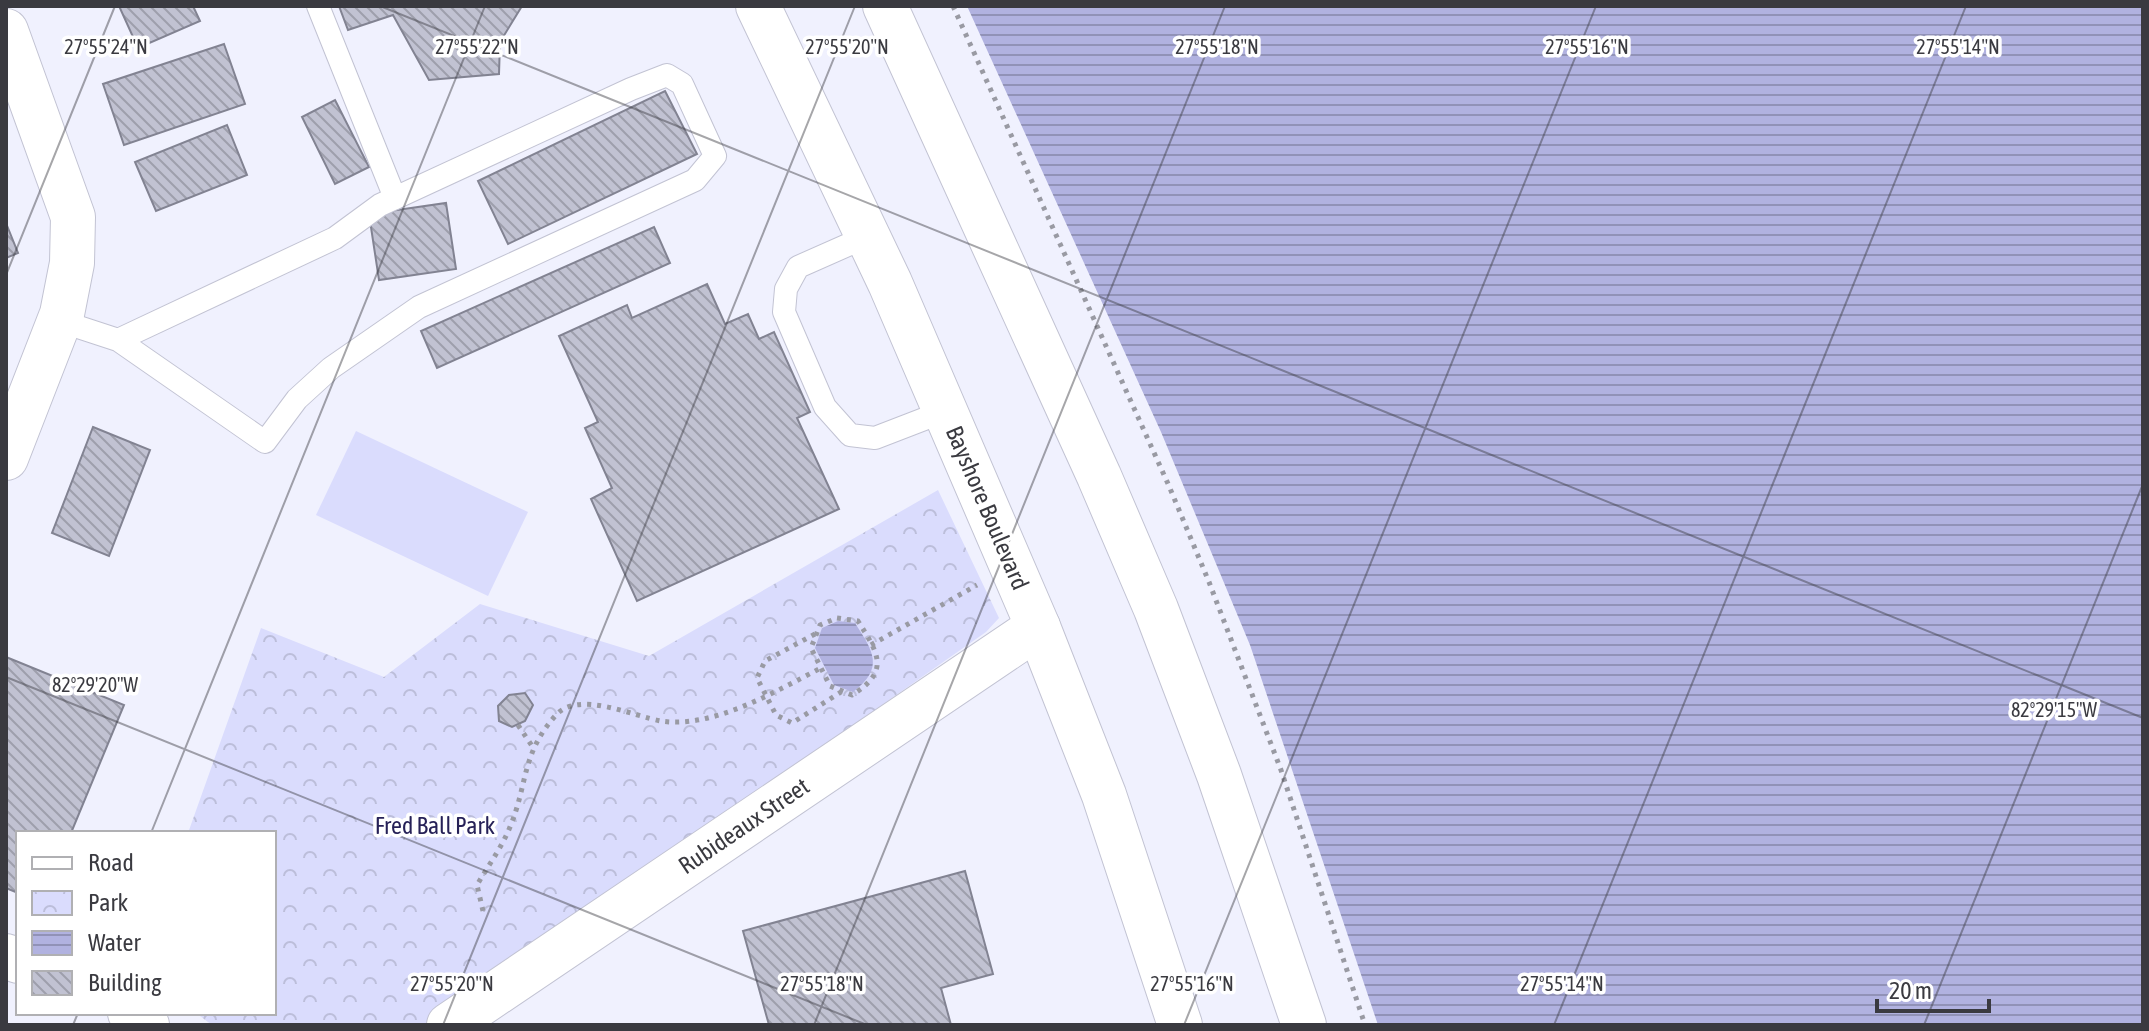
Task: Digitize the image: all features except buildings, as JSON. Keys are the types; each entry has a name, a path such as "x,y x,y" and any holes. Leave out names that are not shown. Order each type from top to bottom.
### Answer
{"main road":[{"name":"Bayshore Boulevard","path":"758,6 868,236 1038,627 1104,795 1180,1025"},
{"path":"885,6 1093,461 1156,609 1219,775 1304,1025"},
{"path":"6,31 73,217 72,263 60,321 6,458"},
{"name":"Rubideaux Street","path":"449,1025 1038,627"}],"lane":[{"path":"318,6 395,198"},
{"path":"60,321 118,340 265,442 297,399 331,368 419,307 695,180 715,156 682,84 667,75 380,205 335,238 118,340"},
{"path":"868,236 798,267 786,289 784,312 825,407 850,435 875,438 945,411"}],"path":[{"path":"953,6 1169,486 1215,596 1281,770 1365,1025"},
{"path":"871,645 978,584"},
{"path":"837,618 858,621 871,645 878,664 871,683 852,695 830,686 811,648 820,625 837,618"},
{"path":"815,634 765,661 757,678 776,715 792,723 842,691"},
{"path":"483,911 477,885 511,826 532,746 558,712 586,703 662,721 687,722 766,696 821,668"},
{"path":"518,725 532,746"}],"green space":[{"path":"356,431 528,512 488,596 316,515"},
{"name":"Fred Ball Park","path":"938,490 999,618 986,632 426,1025 212,1025 199,1015 276,1015 276,831 189,831 261,628 384,677 480,604 649,656"}],"water":[{"path":"967,6 2143,6 2143,1025 1378,1025 1250,645 1161,432"},
{"path":"838,621 855,623 873,659 869,675 853,692 834,685 815,648 822,628"}]}
